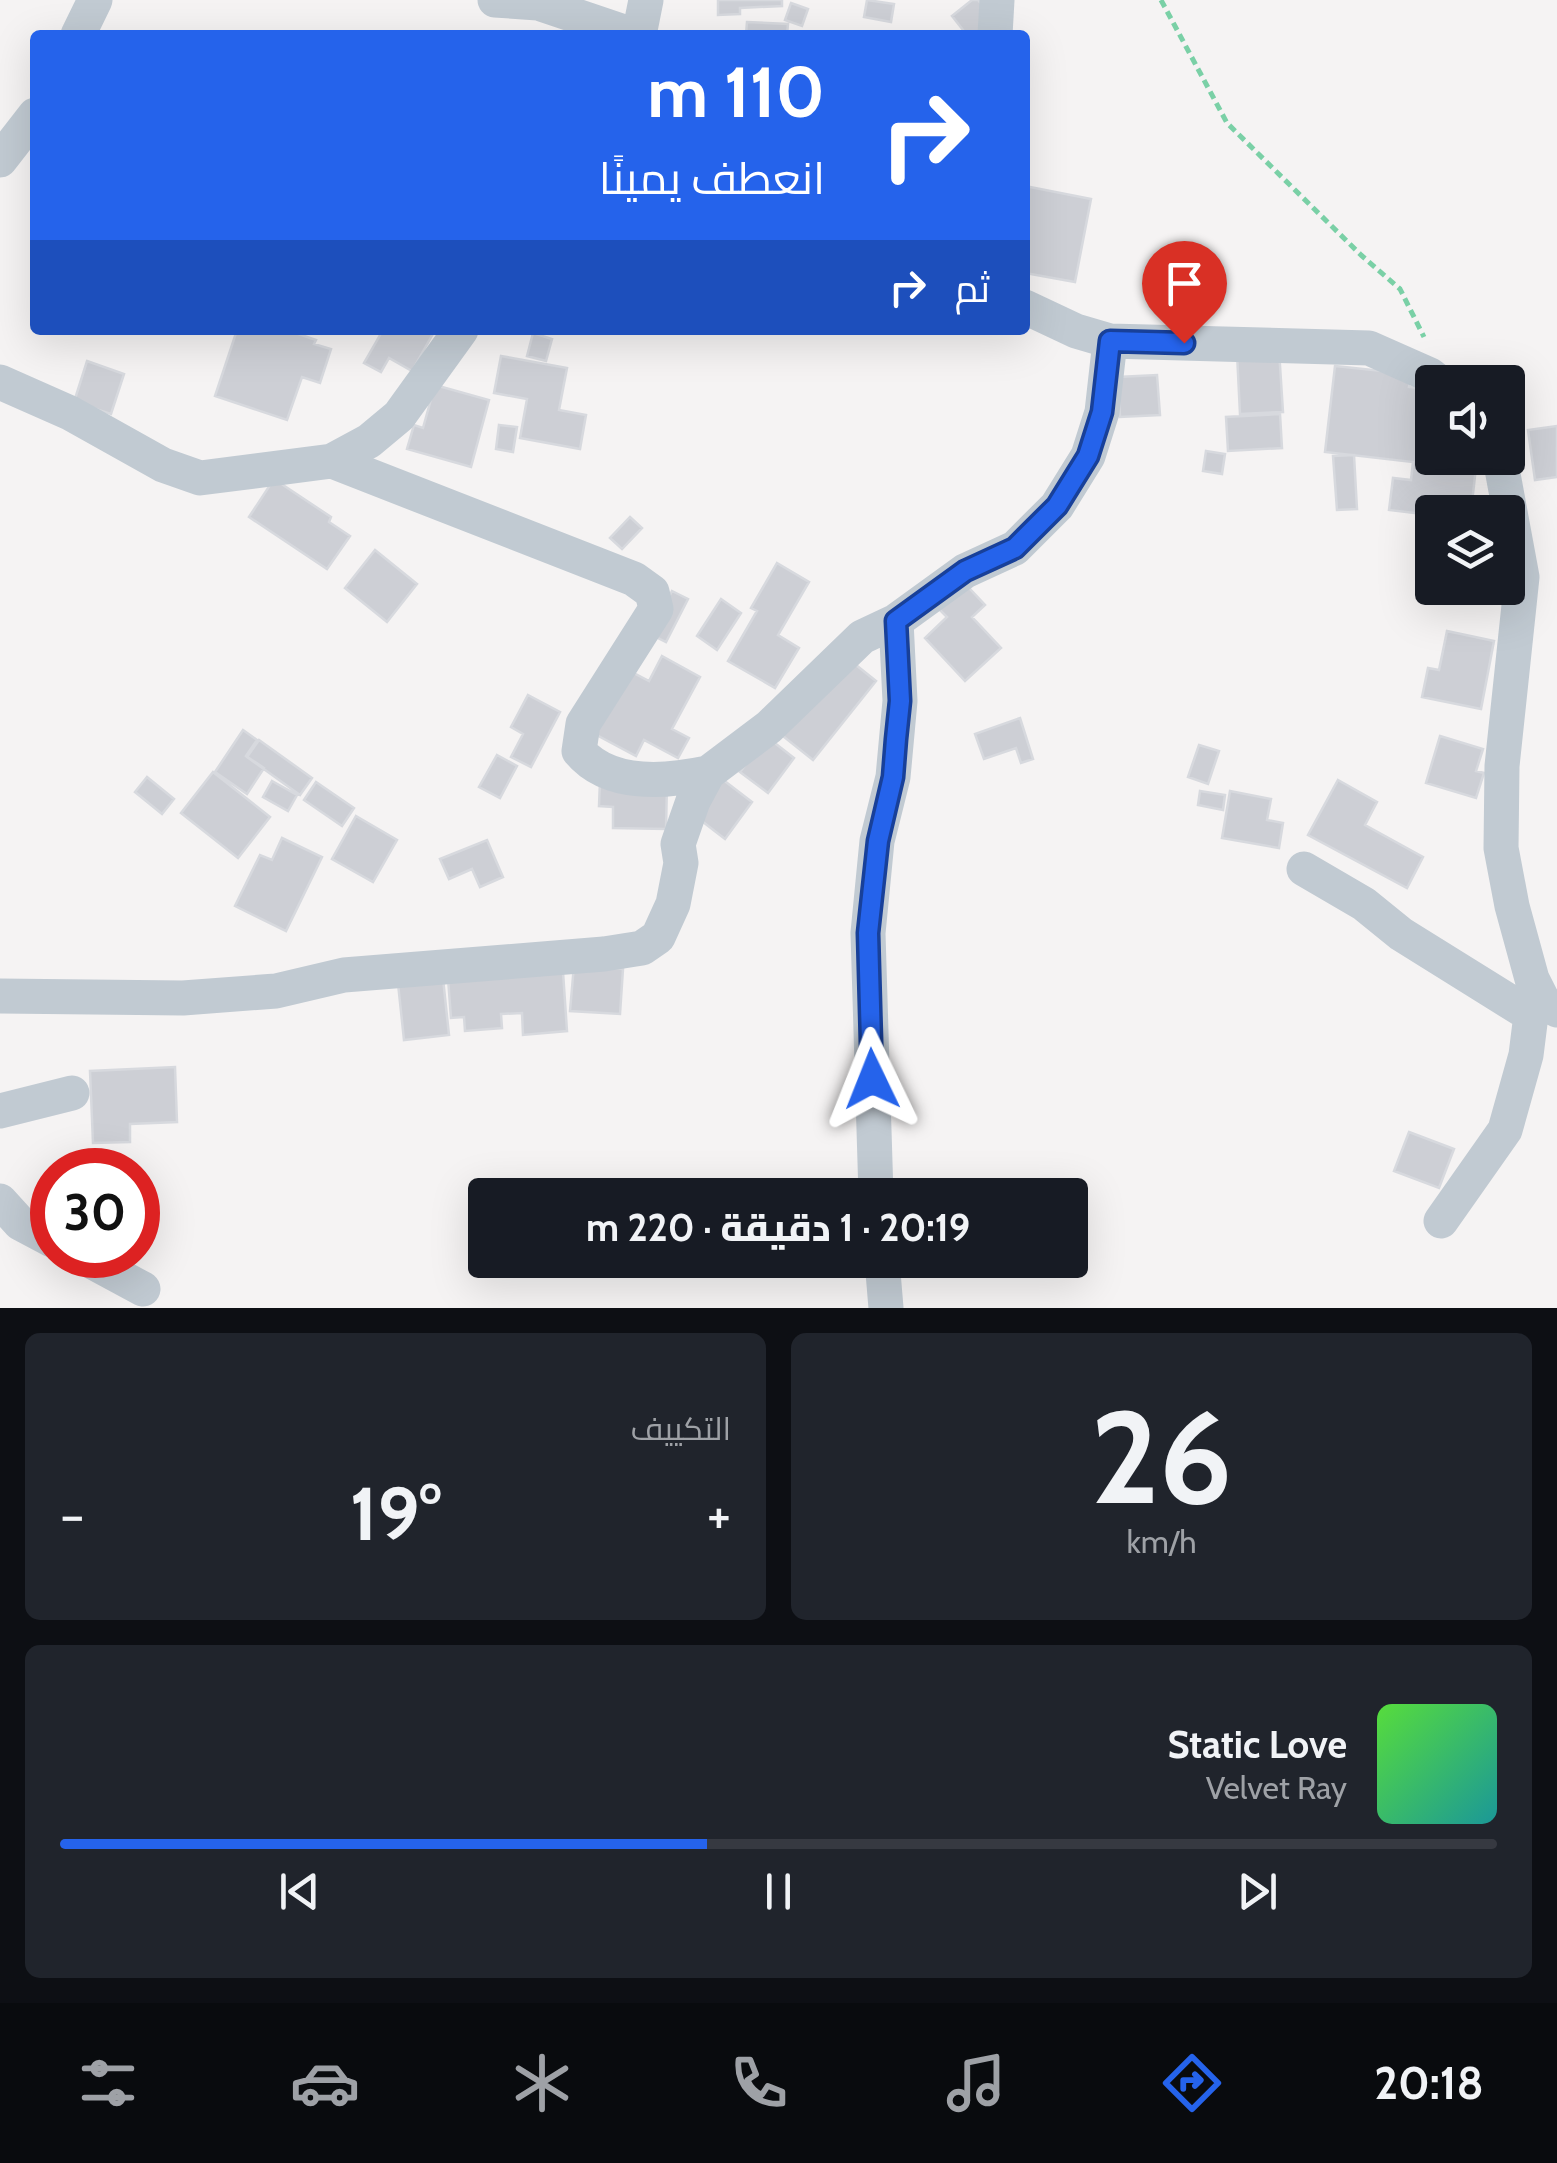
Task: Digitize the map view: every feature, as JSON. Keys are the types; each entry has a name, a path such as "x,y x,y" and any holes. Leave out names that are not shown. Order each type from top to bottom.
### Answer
{"street":[{"path":"80,30 95,0"},
{"path":"496,0 538,3 621,30"},
{"path":"637,30 646,0"},
{"path":"995,30 997,0"},
{"path":"0,160 30,121"},
{"path":"1030,309 1076,331 1110,341 1369,348 1415,370"},
{"path":"0,382 70,413 163,466 200,478 332,461 369,442 399,416 457,335"},
{"path":"0,996 182,998 276,991 344,974 642,948 658,936 673,904 682,862 678,844 708,773 770,727 862,637 896,621 965,571 1015,548 1057,506 1088,456 1098,427 1110,341"},
{"path":"332,461 634,579 652,592 656,609 583,724 579,750 591,765 621,777 678,779 708,773"},
{"path":"1441,1221 1506,1130 1526,1056 1544,1009 1517,924 1501,848 1502,766 1522,577 1503,475"},
{"path":"875,1178 868,933 878,841 893,777 898,720 896,621"},
{"path":"1304,869 1364,904 1402,934 1544,1009"},
{"path":"0,1110 72,1093"},
{"path":"0,1202 30,1228"},
{"path":"124,1278 143,1288"},
{"path":"884,1278 886,1308"}],"path":[{"path":"1160,0 1227,124 1360,255 1400,289 1425,340 1431,365"}],"building":[{"path":"718,0 782,0 782,6 740,8 740,14 718,15"},
{"path":"867,0 894,4 891,22 864,17"},
{"path":"972,0 978,0 994,20 981,30 963,30 952,16"},
{"path":"791,3 808,9 802,26 785,20"},
{"path":"747,22 788,24 787,30 746,30"},
{"path":"1030,187 1091,199 1075,282 1030,274"},
{"path":"235,335 302,335 331,349 320,383 302,377 287,420 215,396"},
{"path":"380,335 432,335 412,371 389,358 381,372 364,363"},
{"path":"532,335 552,339 546,361 527,356"},
{"path":"1279,350 1283,412 1240,414 1237,353"},
{"path":"501,356 567,368 559,410 586,415 580,449 520,438 527,399 494,393"},
{"path":"87,361 124,374 111,414 74,402"},
{"path":"1335,366 1411,374 1409,387 1415,388 1415,475 1475,475 1473,495 1415,495 1415,513 1389,510 1393,478 1411,480 1413,462 1325,452"},
{"path":"1157,375 1160,415 1120,417 1118,377"},
{"path":"435,385 489,400 471,467 407,449 414,425 423,428"},
{"path":"1280,414 1282,448 1228,451 1226,417"},
{"path":"499,425 517,427 513,452 496,449"},
{"path":"1557,426 1557,477 1535,480 1528,430"},
{"path":"1206,451 1225,454 1222,474 1203,471"},
{"path":"1354,455 1357,509 1337,510 1333,456"},
{"path":"274,479 331,517 329,522 350,536 327,569 249,517"},
{"path":"630,517 642,528 622,549 610,538"},
{"path":"375,550 417,584 387,622 345,588"},
{"path":"777,563 809,582 778,635 799,648 775,688 728,661 757,611 751,608"},
{"path":"955,573 985,605 972,617 1001,648 965,681 925,638 947,617 928,598"},
{"path":"672,591 688,599 666,642 650,634"},
{"path":"721,599 741,613 717,650 697,636"},
{"path":"1447,631 1494,641 1481,709 1422,697 1428,668 1439,670"},
{"path":"662,656 700,677 672,729 689,738 678,758 644,740 636,756 591,732 624,668 649,681"},
{"path":"851,661 876,681 813,760 779,733"},
{"path":"528,695 560,712 531,767 511,757 523,734 511,727"},
{"path":"1020,718 1033,759 1021,763 1016,748 984,759 975,734"},
{"path":"243,730 257,740 246,756 264,768 247,794 215,772"},
{"path":"1440,736 1483,749 1476,771 1484,773 1476,798 1426,783"},
{"path":"767,737 794,758 768,793 740,772"},
{"path":"259,740 312,778 300,795 247,757"},
{"path":"1199,745 1219,751 1208,784 1188,777"},
{"path":"497,755 517,766 500,798 479,787"},
{"path":"213,772 270,817 238,858 181,813"},
{"path":"147,777 174,799 162,814 135,792"},
{"path":"722,779 752,802 725,839 694,815"},
{"path":"1338,780 1377,802 1365,825 1423,857 1407,888 1308,835"},
{"path":"272,781 297,795 288,811 263,797"},
{"path":"600,781 667,783 666,829 613,828 613,807 599,806"},
{"path":"316,782 354,808 342,826 304,800"},
{"path":"1200,791 1225,795 1223,810 1198,805"},
{"path":"1230,791 1271,799 1267,820 1283,823 1279,848 1222,838"},
{"path":"356,816 397,840 373,882 332,859"},
{"path":"282,838 322,857 286,931 235,906 260,855 272,860"},
{"path":"487,840 503,877 480,887 472,869 449,879 440,859"},
{"path":"562,957 567,1031 523,1035 522,1013 501,1014 502,1028 465,1031 464,1017 451,1018 447,965"},
{"path":"574,965 623,969 620,1014 570,1011"},
{"path":"442,969 449,1035 404,1040 397,974"},
{"path":"175,1067 177,1122 130,1124 130,1142 93,1143 90,1071"},
{"path":"1409,1132 1454,1149 1439,1188 1394,1171"}],"route":[{"path":"872,1079 868,933 878,841 893,777 900,701 896,621 965,571 1015,548 1057,506 1088,456 1102,412 1110,341 1184,343"}]}
